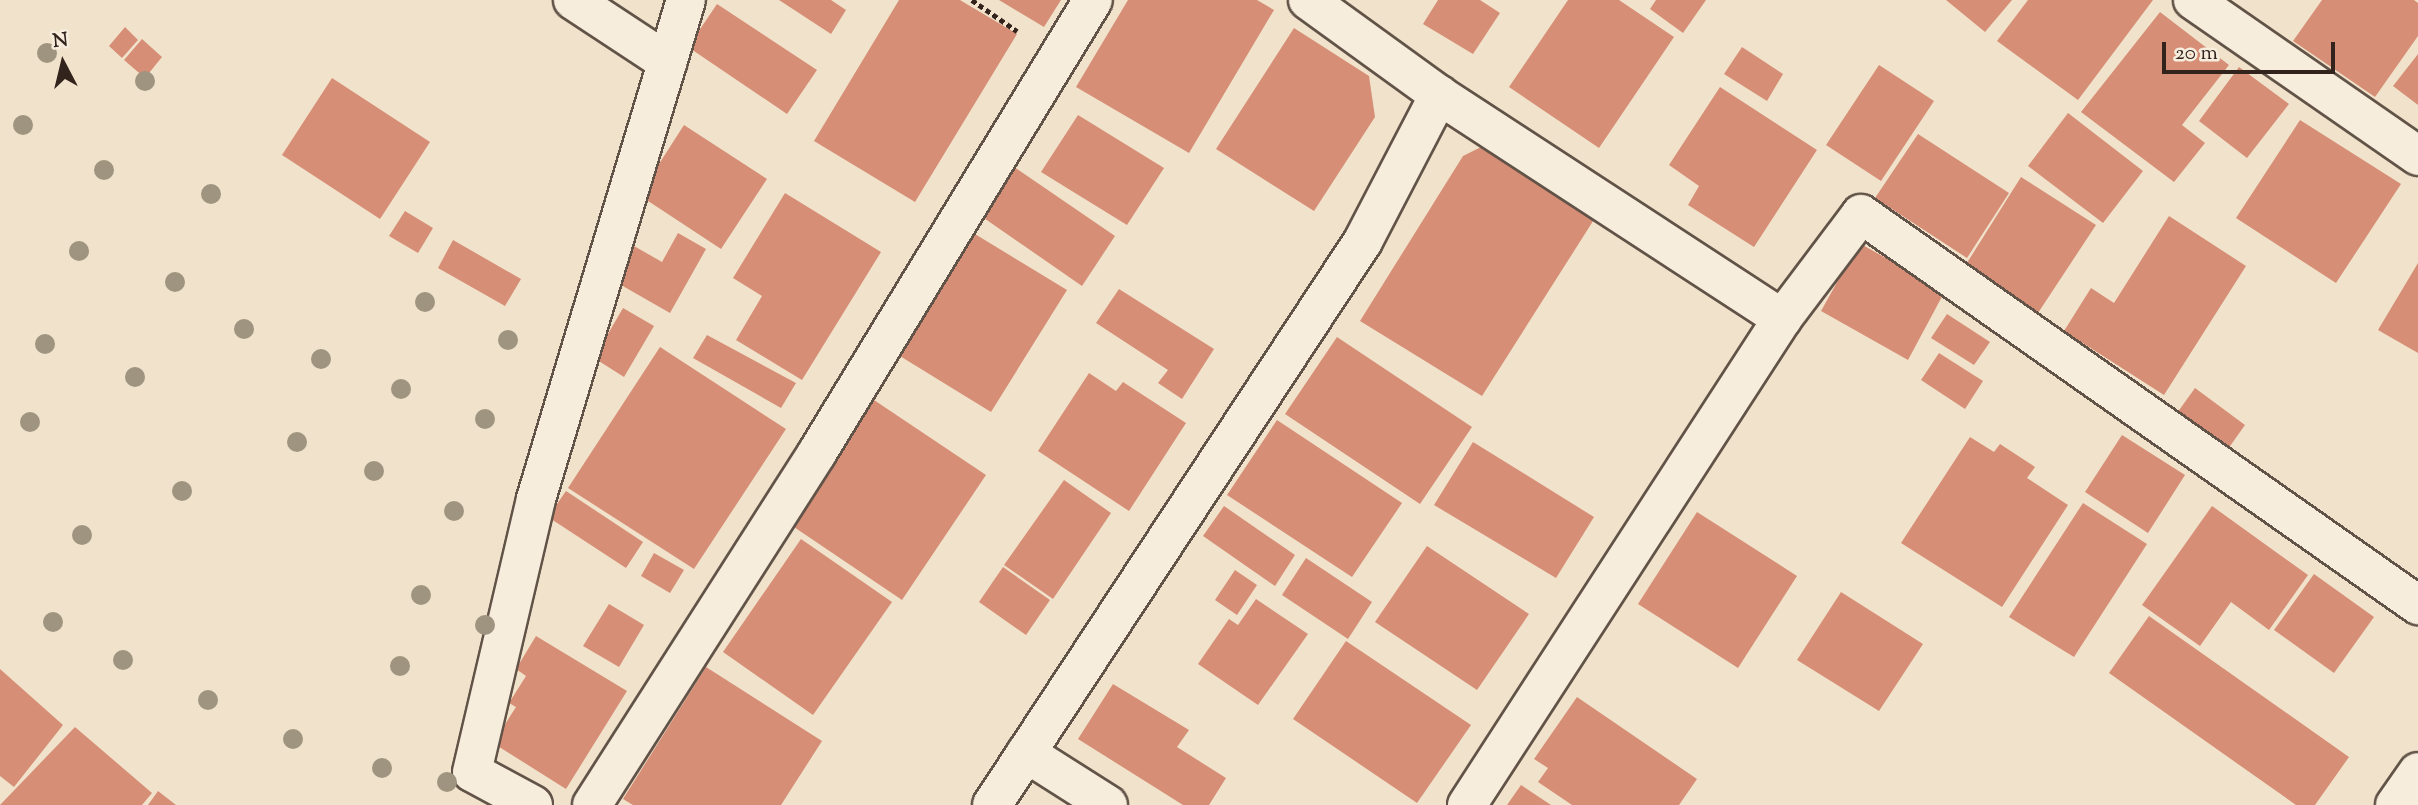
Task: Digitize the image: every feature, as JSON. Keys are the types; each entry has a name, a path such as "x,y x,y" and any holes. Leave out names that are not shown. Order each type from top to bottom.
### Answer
{"street":[{"path":"573,0 667,62"},
{"path":"533,805 472,772 536,499 686,0"},
{"path":"593,805 817,453 1093,0"},
{"path":"1308,0 1440,95 1782,319"},
{"path":"2193,0 2418,156"},
{"path":"992,805 1363,242 1440,95"},
{"path":"1467,805 1782,319 1861,214 2418,605"},
{"path":"1026,753 1108,805"},
{"path":"2395,805 2418,772"}],"building":[{"path":"779,0 831,0 846,10 831,34"},
{"path":"899,0 960,0 1017,34 915,202 814,141"},
{"path":"999,0 1061,0 1044,27"},
{"path":"1128,0 1257,0 1274,10 1189,153 1076,87"},
{"path":"1438,0 1480,0 1500,13 1473,54 1423,24"},
{"path":"1568,0 1619,0 1674,37 1599,148 1509,87"},
{"path":"1656,0 1706,0 1683,33 1650,9"},
{"path":"1946,0 2012,0 1985,32"},
{"path":"2028,0 2153,0 2078,100 1997,41"},
{"path":"2322,0 2414,0 2418,3 2418,36 2375,97 2293,41"},
{"path":"717,4 817,70 787,114 688,47"},
{"path":"2160,12 2229,65 2182,125 2205,143 2174,182 2081,112"},
{"path":"125,27 138,40 122,58 109,46"},
{"path":"1294,28 1369,76 1375,117 1314,211 1216,149"},
{"path":"142,39 162,57 145,78 124,60"},
{"path":"1742,47 1783,74 1767,101 1724,74"},
{"path":"2418,54 2418,105 2393,86"},
{"path":"1879,65 1934,101 1881,181 1826,145"},
{"path":"2239,67 2289,104 2247,158 2199,121"},
{"path":"332,78 430,142 380,219 282,155"},
{"path":"1720,87 1817,150 1754,247 1688,205 1699,186 1669,165"},
{"path":"2068,113 2143,171 2103,223 2028,166"},
{"path":"1078,115 1164,168 1127,225 1041,172"},
{"path":"2300,120 2401,184 2336,283 2236,218"},
{"path":"684,125 767,179 721,249 639,195"},
{"path":"1918,134 2009,193 1967,258 1875,198"},
{"path":"1481,147 1595,218 1482,396 1360,321 1463,156"},
{"path":"1014,167 1115,236 1082,286 981,216"},
{"path":"2021,177 2096,225 2038,313 1965,266"},
{"path":"785,193 881,252 802,380 736,340 762,296 733,278"},
{"path":"405,211 433,228 418,253 389,236"},
{"path":"2169,216 2246,266 2164,395 2064,331 2091,288 2114,303"},
{"path":"970,231 1067,290 991,412 895,353"},
{"path":"678,233 706,249 670,313 614,281 634,246 662,262"},
{"path":"453,240 521,279 505,306 438,268"},
{"path":"1859,243 1945,291 1908,360 1821,311"},
{"path":"2418,263 2418,353 2378,330"},
{"path":"1119,289 1214,349 1182,399 1158,383 1168,370 1096,323"},
{"path":"623,308 654,326 624,377 594,358"},
{"path":"1947,314 1990,342 1974,365 1931,338"},
{"path":"707,335 796,383 781,408 693,358"},
{"path":"1337,337 1472,427 1420,504 1285,414"},
{"path":"660,347 786,429 694,569 568,488"},
{"path":"1939,353 1983,381 1965,409 1921,380"},
{"path":"1089,373 1116,391 1123,382 1186,423 1129,511 1038,451"},
{"path":"2195,388 2245,425 2223,456 2172,420"},
{"path":"874,400 986,475 902,600 791,525"},
{"path":"1277,420 1402,503 1352,577 1227,495"},
{"path":"2122,435 2185,475 2148,533 2085,492"},
{"path":"1970,437 1994,452 2000,444 2035,467 2027,478 2068,505 2002,607 1901,543"},
{"path":"1473,442 1594,517 1556,578 1434,505"},
{"path":"1064,480 1111,513 1053,599 1004,565"},
{"path":"566,491 643,542 626,568 548,517"},
{"path":"2083,503 2147,544 2074,657 2009,617"},
{"path":"1224,506 1295,555 1275,586 1203,536"},
{"path":"2212,506 2308,575 2269,630 2231,602 2200,646 2142,605"},
{"path":"1697,512 1797,576 1738,668 1638,604"},
{"path":"801,539 892,602 813,715 723,652"},
{"path":"1427,546 1529,614 1477,690 1375,622"},
{"path":"654,553 684,570 670,593 641,576"},
{"path":"1306,558 1372,602 1348,639 1282,595"},
{"path":"1003,567 1050,600 1026,635 979,602"},
{"path":"1235,570 1257,585 1237,615 1215,600"},
{"path":"2314,574 2374,617 2334,673 2274,630"},
{"path":"1841,592 1923,644 1879,711 1797,660"},
{"path":"1256,599 1308,634 1258,705 1198,664 1229,619 1238,625"},
{"path":"609,604 644,625 619,667 583,646"},
{"path":"2149,616 2349,757 2315,805 2296,805 2109,673"},
{"path":"536,636 627,691 566,789 493,743 516,707 509,703 526,676 516,669"},
{"path":"1346,641 1471,725 1417,803 1293,719"},
{"path":"706,667 822,741 781,805 633,805 623,799"},
{"path":"0,669 63,725 14,787 0,776"},
{"path":"1113,684 1189,730 1177,747 1226,778 1209,805 1183,805 1078,739"},
{"path":"1577,697 1697,779 1679,805 1572,805 1538,782 1548,768 1534,759"},
{"path":"75,727 152,793 142,805 0,805"},
{"path":"1521,785 1551,805 1507,805"},
{"path":"158,791 176,805 148,805"}]}
